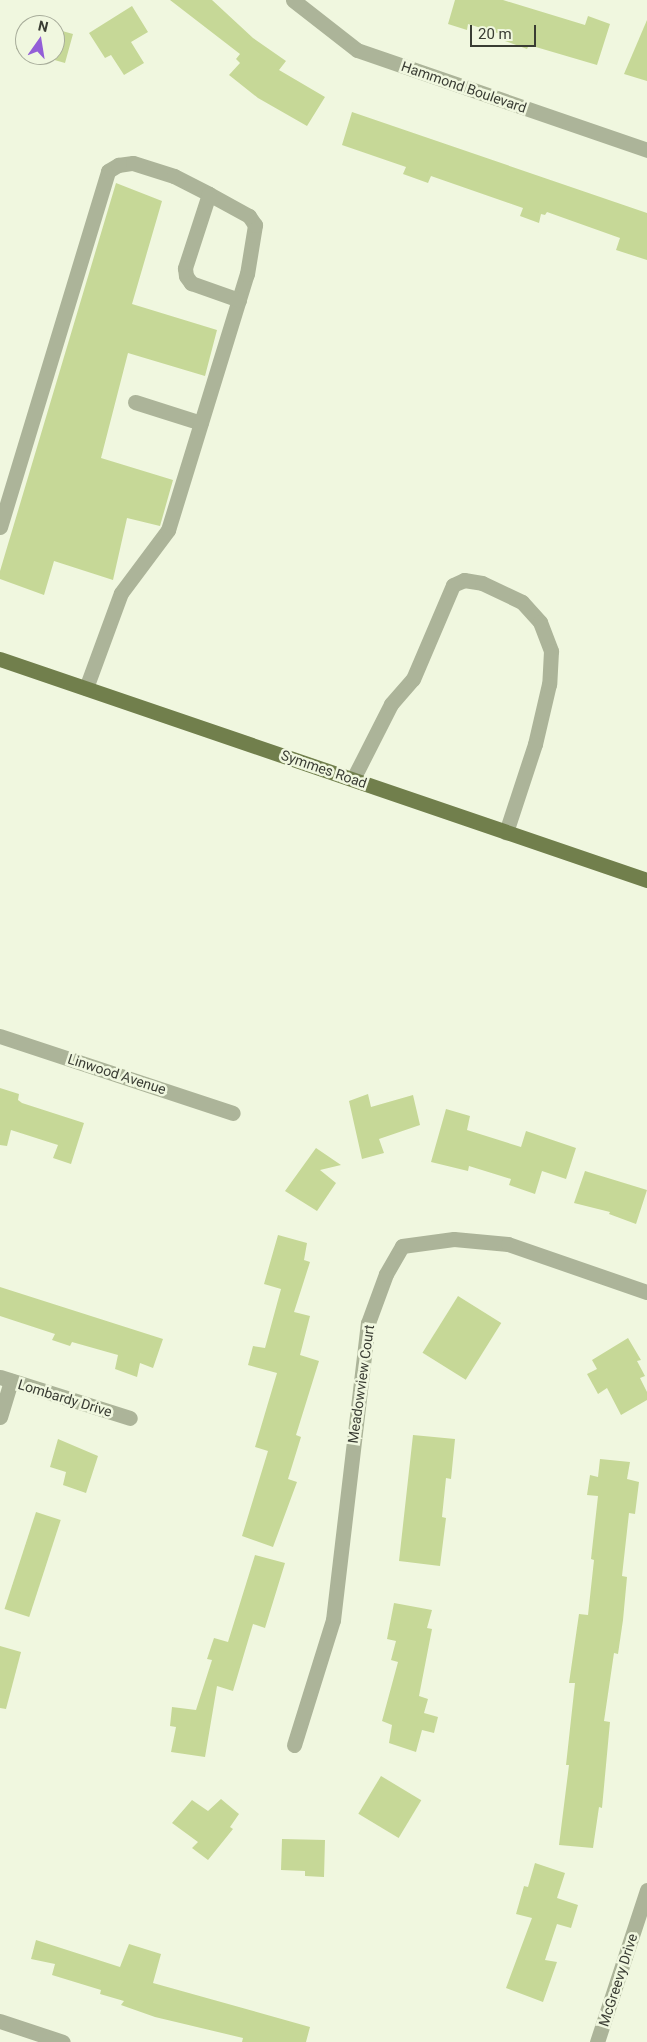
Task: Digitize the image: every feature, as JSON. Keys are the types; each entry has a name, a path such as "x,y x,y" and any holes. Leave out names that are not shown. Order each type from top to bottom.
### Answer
{"main road":[{"name":"Symmes Road","path":"0,659 647,880"}],"street":[{"name":"Hammond Boulevard","path":"293,0 356,50 647,150"},
{"path":"0,527 108,171 118,165 133,163 174,176 250,216 257,231 239,300 168,530 121,593 86,688"},
{"path":"209,194 185,268 186,276 190,283 239,300"},
{"path":"135,402 201,423"},
{"path":"353,779 391,704 413,679 453,585 464,580 490,586 522,602 540,622 550,651 549,684 535,744 506,832"},
{"name":"Linwood Avenue","path":"0,1036 233,1113"},
{"name":"Meadowview Court","path":"294,1745 333,1620 368,1324 386,1274 402,1246 454,1239 508,1244 647,1292"},
{"path":"0,1417 6,1379"},
{"name":"Lombardy Drive","path":"6,1379 130,1418"},
{"name":"McGreevy Drive","path":"597,2042 647,1890"},
{"path":"0,2020 63,2042"}],"building":[{"path":"170,0 212,0 253,38 286,61 279,70 325,97 307,126 258,98 229,75 240,63 236,59 240,54"},
{"path":"455,0 503,0 585,25 588,16 610,24 597,65 529,45 527,49 505,41 507,36 468,24 467,30 448,24"},
{"path":"132,6 148,32 131,42 144,63 124,75 111,55 105,58 89,33"},
{"path":"647,20 647,81 624,74"},
{"path":"65,32 73,34 65,63"},
{"path":"352,112 647,213 647,260 616,250 620,238 547,212 545,215 541,214 539,223 520,216 523,208 431,176 428,183 403,174 406,167 342,145"},
{"path":"116,183 162,201 132,304 217,330 205,376 128,353 101,458 173,480 160,526 127,518 113,580 54,561 44,595 0,579 0,571"},
{"path":"0,1088 19,1094 18,1100 22,1103 84,1123 71,1164 53,1158 58,1145 11,1130 7,1146 0,1145"},
{"path":"368,1094 371,1107 413,1095 420,1125 379,1139 384,1153 362,1159 349,1101"},
{"path":"446,1109 470,1116 467,1130 521,1147 526,1131 576,1148 566,1179 542,1171 535,1194 509,1185 511,1179 469,1166 468,1171 431,1162"},
{"path":"316,1148 341,1165 320,1170 336,1183 317,1211 285,1191"},
{"path":"585,1171 647,1190 636,1224 609,1214 610,1212 574,1203"},
{"path":"278,1235 307,1243 304,1260 310,1262 294,1312 310,1316 300,1355 319,1361 296,1435 301,1437 288,1479 297,1482 273,1547 242,1536 268,1451 255,1447 277,1373 248,1365 253,1346 265,1348 281,1289 264,1284"},
{"path":"0,1287 163,1339 153,1368 140,1363 137,1377 115,1369 118,1355 72,1342 70,1346 52,1340 55,1334 0,1316"},
{"path":"458,1296 501,1323 466,1380 422,1353"},
{"path":"628,1338 641,1360 637,1361 645,1376 640,1378 647,1392 647,1400 621,1415 607,1388 598,1394 587,1374 597,1369 592,1360"},
{"path":"413,1435 455,1439 451,1479 446,1478 442,1517 446,1518 440,1566 399,1561"},
{"path":"58,1439 98,1456 86,1493 63,1485 66,1472 50,1467"},
{"path":"600,1459 630,1462 627,1479 639,1482 635,1514 629,1513 622,1576 627,1577 623,1620 618,1654 614,1653 604,1721 610,1722 602,1808 599,1807 593,1848 559,1845 569,1765 566,1765 575,1683 569,1683 579,1614 588,1615 594,1560 591,1559 598,1496 587,1495 590,1475 598,1477"},
{"path":"36,1512 61,1520 29,1617 4,1609"},
{"path":"255,1555 285,1563 265,1628 253,1624 233,1691 217,1686 205,1757 171,1752 176,1727 170,1726 172,1707 196,1710 212,1660 207,1659 214,1638 228,1642"},
{"path":"394,1603 432,1610 427,1628 432,1629 419,1696 428,1699 424,1713 438,1717 434,1733 422,1730 416,1752 389,1743 392,1725 382,1721 398,1662 391,1660 396,1641 387,1639"},
{"path":"0,1646 21,1652 6,1709 0,1708"},
{"path":"381,1776 421,1800 399,1838 358,1814"},
{"path":"221,1799 239,1814 230,1827 233,1829 208,1860 192,1848 198,1842 172,1823 192,1800 208,1811"},
{"path":"282,1839 325,1840 324,1877 305,1876 305,1871 281,1870"},
{"path":"535,1863 565,1873 557,1898 578,1905 571,1928 557,1924 545,1960 557,1962 543,2002 506,1988 532,1918 516,1914 524,1886 528,1887"},
{"path":"36,1940 120,1967 129,1944 161,1954 153,1983 310,2027 306,2042 242,2042 243,2038 155,2017 121,2005 124,2001 100,1994 101,1990 52,1975 55,1964 31,1959"}]}
